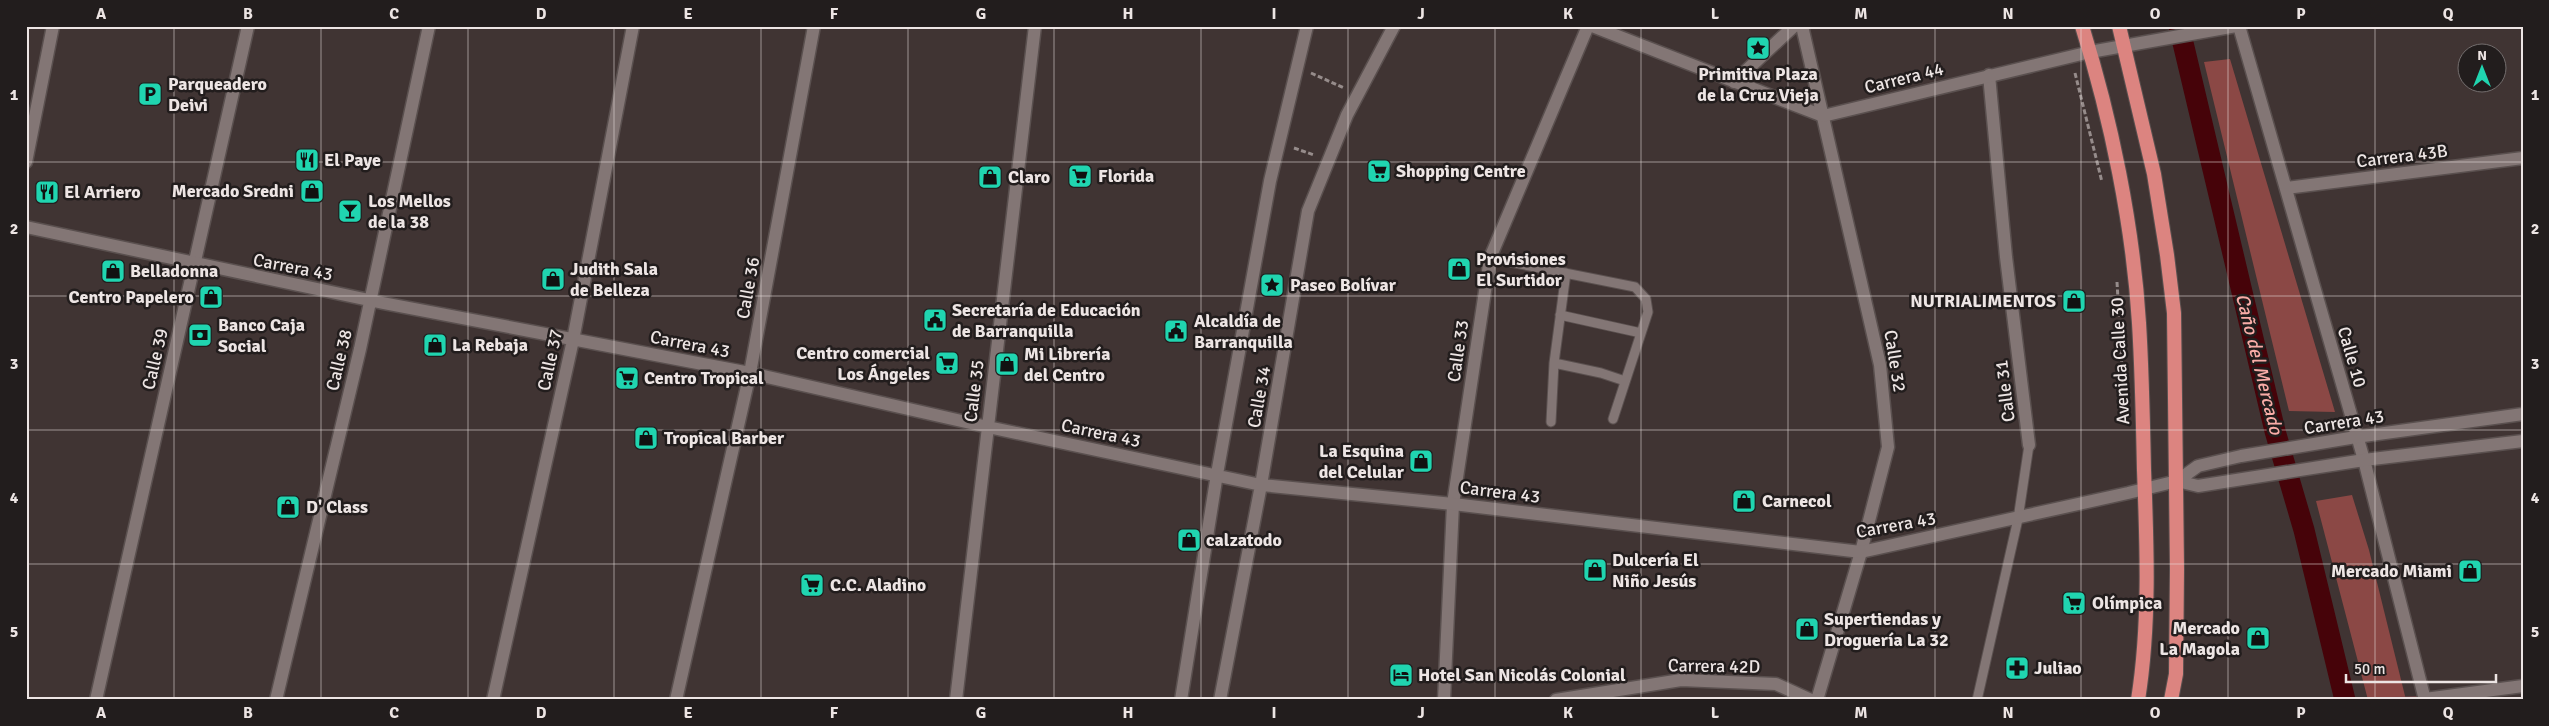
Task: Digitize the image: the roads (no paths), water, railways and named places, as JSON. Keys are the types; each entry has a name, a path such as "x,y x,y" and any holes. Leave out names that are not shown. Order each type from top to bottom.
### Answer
{"highway":[{"name":"Avenida Calle 30","path":"2082,26 2090,52 2120,183 2133,265 2139,321 2147,568 2142,672 2138,700"},
{"path":"2119,26 2154,174 2174,314 2176,664 2171,700"}],"street":[{"path":"26,162 54,26"},
{"name":"Calle 39","path":"96,700 248,26"},
{"name":"Calle 38","path":"276,700 370,300 429,26"},
{"name":"Calle 37","path":"493,700 573,340 633,26"},
{"name":"Calle 36","path":"676,700 750,373 814,26"},
{"name":"Calle 35","path":"956,700 1035,26"},
{"name":"Calle 34","path":"1181,700 1217,474 1279,143 1307,26"},
{"name":"Calle 34","path":"1220,700 1262,485 1308,211 1328,160 1358,94 1394,26"},
{"name":"Calle 33","path":"1444,700 1453,504 1490,258 1588,26"},
{"path":"1592,26 1823,116"},
{"path":"1734,82 1794,26"},
{"name":"Calle 32","path":"1802,26 1880,365 1888,447 1861,552 1817,700"},
{"name":"Carrera 44","path":"1823,116 2124,44 2238,26"},
{"name":"Calle 10","path":"2238,26 2364,460 2425,699"},
{"name":"Calle 31","path":"1989,75 2006,257 2029,445"},
{"name":"Carrera 43B","path":"2286,188 2523,158"},
{"name":"Carrera 43","path":"26,226 195,264 370,300 750,373 988,427 1262,485 1453,504 1861,552 2018,519 2145,489 2176,481 2198,466 2241,456 2356,437 2523,414"},
{"name":"Carrera 43","path":"2176,481 2198,486 2364,460 2523,441"},
{"name":"Carrera 42D","path":"1556,700 1681,680 1776,684 1810,700"},
{"path":"2425,699 2523,686"}],"lane":[{"path":"1490,258 1636,287 1646,299 1648,312 1613,419"},
{"path":"1551,422 1554,364 1566,273"},
{"path":"1560,315 1641,333"},
{"path":"1554,364 1602,373 1625,381"},
{"name":"Calle 31","path":"1977,700 2018,519 2029,445"}],"waterway":[{"name":"Caño del Mercado","path":"2179,26 2275,431 2304,530 2345,700"},
{"path":"2391,700 2425,699"}],"place":[{"name":"Primitiva Plaza de la Cruz Vieja","path":"1758,48"},
{"name":"Parqueadero Deivi","path":"150,94"},
{"name":"El Paye","path":"307,160"},
{"name":"Shopping Centre","path":"1379,171"},
{"name":"Florida","path":"1080,176"},
{"name":"Claro","path":"990,177"},
{"name":"Mercado Sredni","path":"312,191"},
{"name":"El Arriero","path":"47,192"},
{"name":"Los Mellos de la 38","path":"350,211"},
{"name":"Provisiones El Surtidor","path":"1459,269"},
{"name":"Belladonna","path":"113,271"},
{"name":"Judith Sala de Belleza","path":"553,279"},
{"name":"Paseo Bolívar","path":"1272,285"},
{"name":"Centro Papelero","path":"211,297"},
{"name":"NUTRIALIMENTOS","path":"2074,301"},
{"name":"Secretaría de Educación de Barranquilla","path":"935,320"},
{"name":"Alcaldía de Barranquilla","path":"1176,331"},
{"name":"Banco Caja Social","path":"200,335"},
{"name":"La Rebaja","path":"435,345"},
{"name":"Centro comercial Los Ángeles","path":"947,363"},
{"name":"Mi Librería del Centro","path":"1007,364"},
{"name":"Centro Tropical","path":"627,378"},
{"name":"Tropical Barber","path":"646,438"},
{"name":"La Esquina del Celular","path":"1421,461"},
{"name":"Carnecol","path":"1744,501"},
{"name":"D' Class","path":"288,507"},
{"name":"calzatodo","path":"1189,540"},
{"name":"Dulcería El Niño Jesús","path":"1595,570"},
{"name":"Mercado Miami","path":"2470,571"},
{"name":"C.C. Aladino","path":"812,585"},
{"name":"Olímpica","path":"2074,603"},
{"name":"Supertiendas y Droguería La 32","path":"1807,629"},
{"name":"Mercado La Magola","path":"2258,638"},
{"name":"Juliao","path":"2017,668"},
{"name":"Hotel San Nicolás Colonial","path":"1401,675"}]}
